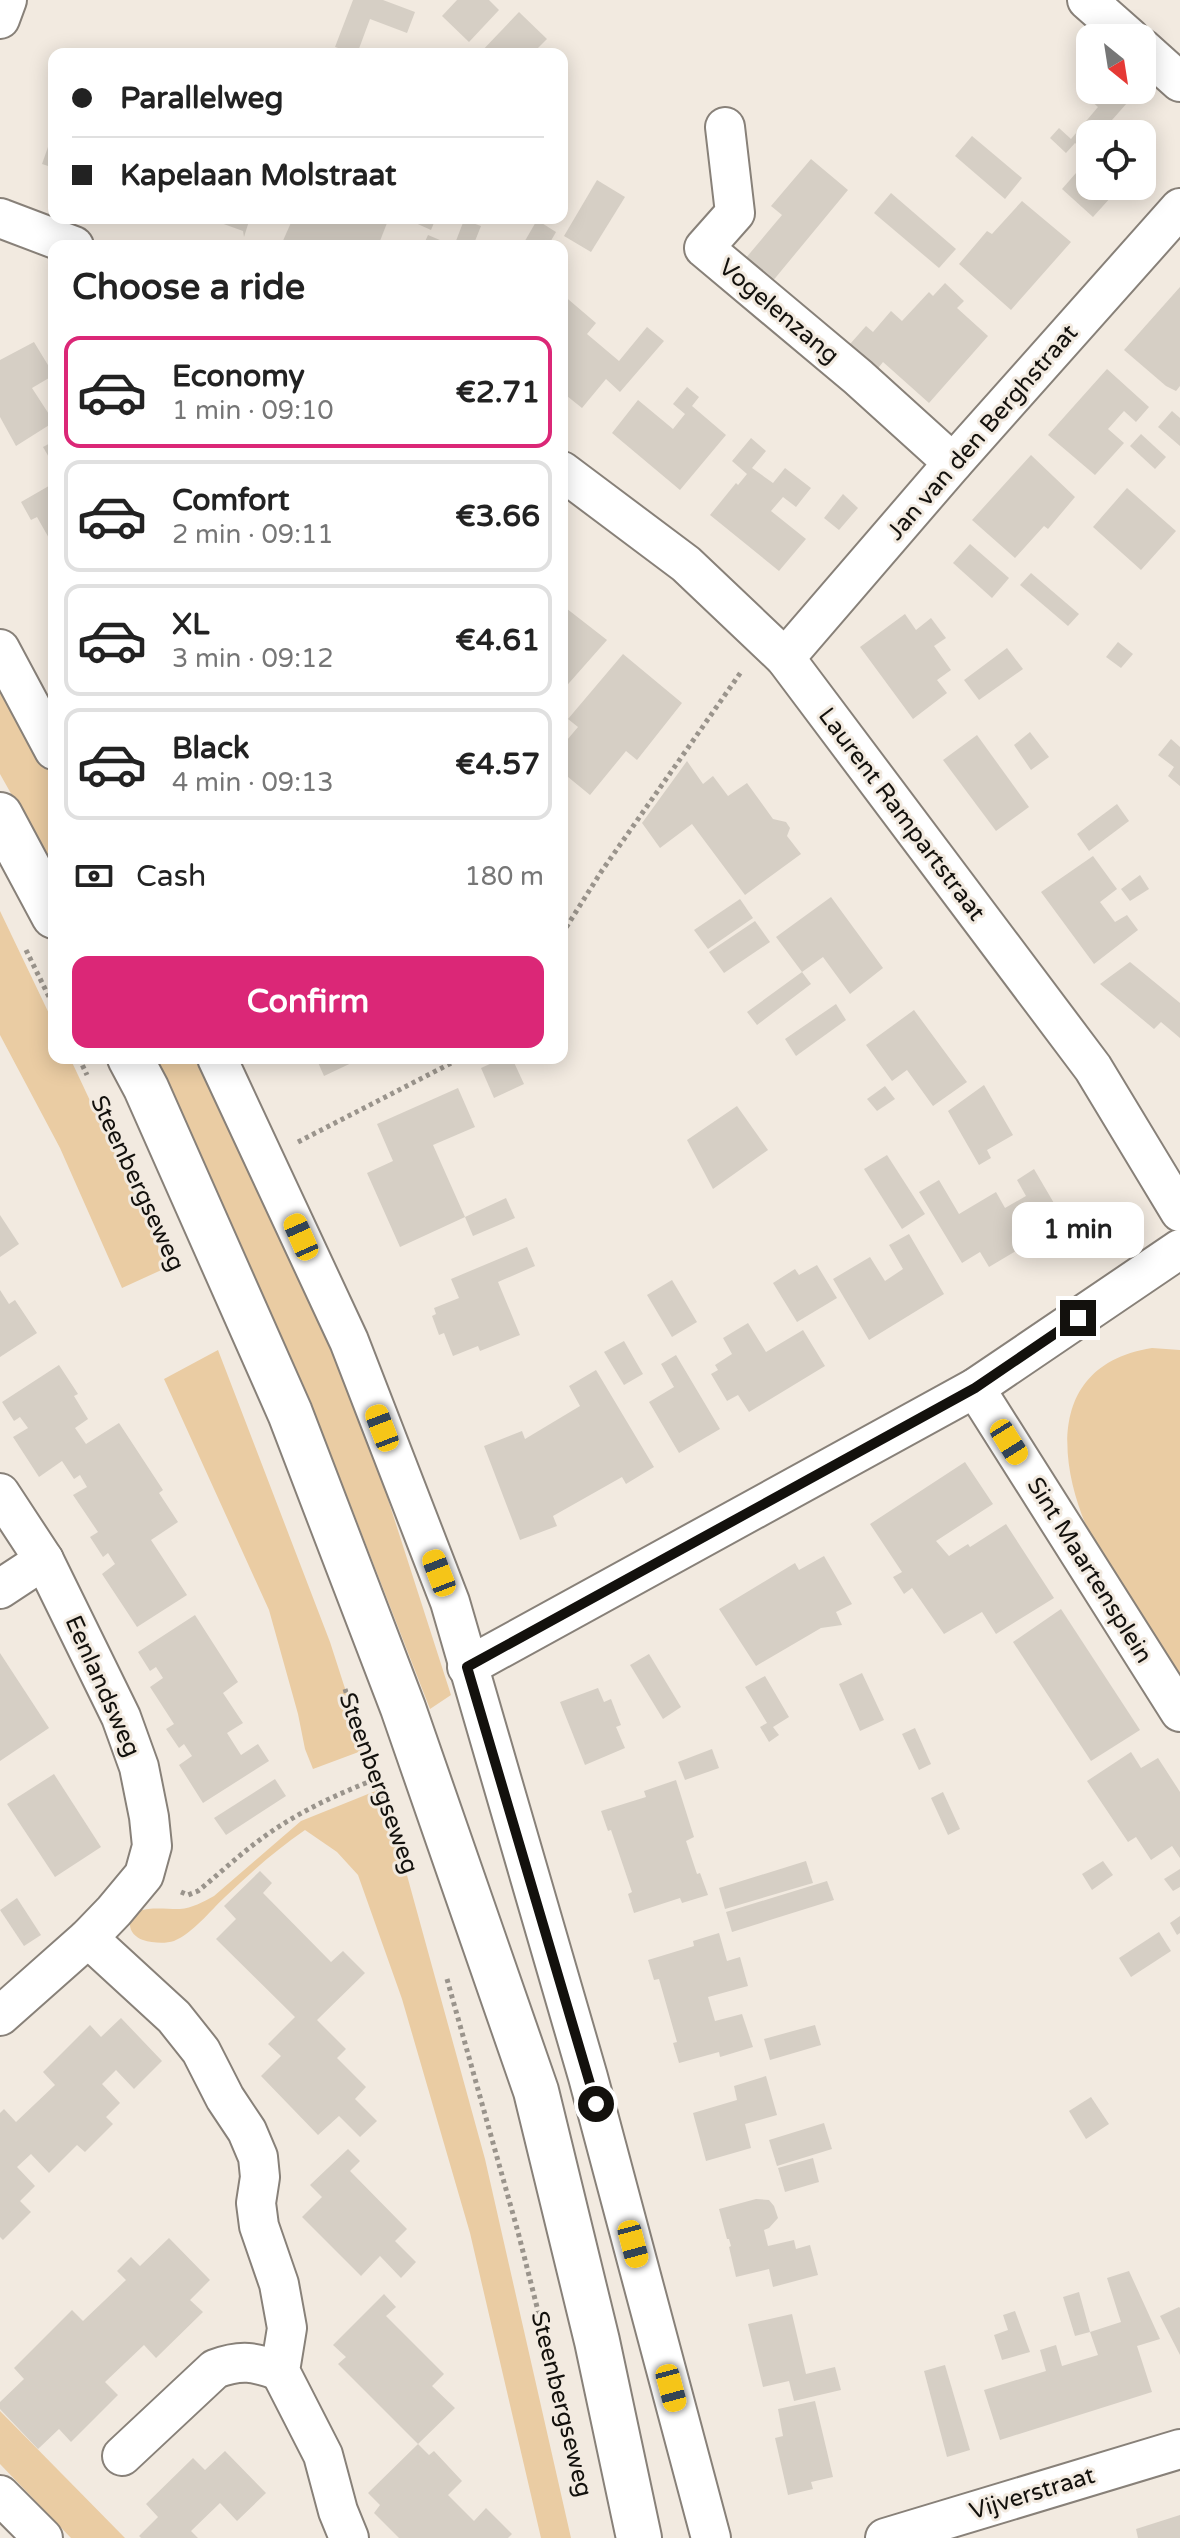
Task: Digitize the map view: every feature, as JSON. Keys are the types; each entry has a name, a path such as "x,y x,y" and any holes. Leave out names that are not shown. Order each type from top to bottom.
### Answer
{"main road":[{"path":"0,815 48,905"},
{"name":"Steenbergseweg","path":"133,1064 290,1413 403,1708 536,2091 597,2341 639,2538"}],"street":[{"path":"0,19 7,0"},
{"path":"1087,0 1114,24"},
{"path":"1156,61 1180,82"},
{"name":"Vogelenzang","path":"725,127 735,213 704,248 858,377 953,463"},
{"name":"Jan van den Berghstraat","path":"775,648 953,463 1180,208"},
{"path":"0,218 58,240"},
{"name":"Laurent Rampartstraat","path":"568,476 686,564 775,648 1093,1068 1180,1212"},
{"path":"0,649 48,739"},
{"path":"220,1064 349,1341 450,1602 588,2077 711,2538"},
{"path":"467,1667 975,1388 1180,1249"},
{"name":"Sint Maartensplein","path":"975,1388 1180,1712"},
{"name":"Eenlandsweg","path":"0,1493 44,1560 121,1717 139,1767 149,1817 152,1846 144,1875"},
{"path":"0,1589 44,1560"},
{"path":"0,2016 88,1938 144,1875"},
{"path":"88,1938 174,2017 201,2051 225,2098 247,2131 258,2157 260,2177 256,2203 259,2226 284,2304 287,2328 280,2371 323,2455 338,2511 349,2538"},
{"path":"122,2456 215,2369 234,2362 255,2362 280,2371"},
{"name":"Vijverstraat","path":"885,2538 1180,2449"},
{"path":"0,2495 43,2538"}],"path":[{"path":"568,924 601,872 775,648"},
{"name":"Steenbergseweg","path":"82,1064 92,1086"},
{"path":"265,1159 449,1064"},
{"name":"Steenbergseweg","path":"342,1680 374,1779 398,1838"},
{"path":"144,1875 188,1895 198,1891 257,1841 286,1821 374,1779 421,1763"},
{"name":"Steenbergseweg","path":"445,1973 518,2232 561,2400"}],"shaded area":[{"path":"0,674 48,759 48,859 0,774"},
{"path":"0,911 48,1011 48,1064 73,1064 168,1267 122,1288 60,1148 0,1035"},
{"path":"155,1064 210,1064 355,1397 451,1695 430,1709 347,1496 232,1229"},
{"path":"1152,1348 1180,1350 1180,1683 1099,1553 1074,1491 1068,1459 1068,1428 1075,1400 1091,1377 1116,1359"},
{"path":"218,1350 330,1642 364,1750 313,1769 269,1610 164,1379"},
{"path":"383,1788 485,2159 571,2538 541,2538 470,2233 402,1999 358,1875 337,1852 305,1830 254,1870 195,1927 174,1941 143,1940 130,1928 132,1916 137,1912 184,1908 214,1896 301,1821"},
{"path":"0,2411 125,2538 71,2538 0,2464"}],"building":[{"path":"353,0 383,0 415,12 407,33 370,19 359,48 335,47"},
{"path":"457,0 489,0 499,10 469,42 442,16"},
{"path":"519,12 547,39 538,48 485,48"},
{"path":"1095,104 1126,104 1112,120 1087,120 1098,107"},
{"path":"1059,128 1071,139 1076,133 1076,144 1066,153 1050,138"},
{"path":"972,136 1022,178 1005,199 955,156"},
{"path":"48,147 48,166 42,164"},
{"path":"811,159 848,190 767,288 740,265 782,215 771,206"},
{"path":"1076,173 1076,200 1108,200 1093,217 1062,189"},
{"path":"597,180 625,197 591,252 564,236"},
{"path":"891,193 956,249 939,268 874,213"},
{"path":"1022,201 1071,242 1011,310 959,264 987,231 992,234"},
{"path":"224,224 248,224 244,237 243,231"},
{"path":"290,224 387,224 380,240 283,240"},
{"path":"418,224 434,224 431,230"},
{"path":"462,224 481,226 475,240 456,240"},
{"path":"535,224 543,224 556,232 551,240 525,240"},
{"path":"945,283 964,301 957,308 988,336 929,403 883,362 872,376 843,352 866,326 873,332 891,311 902,321 929,292 933,296"},
{"path":"1180,287 1180,386 1176,391 1124,350"},
{"path":"568,299 596,323 587,334 619,361 647,327 664,341 620,392 606,379 582,408 568,397"},
{"path":"34,342 48,365 48,379 32,388 48,413 48,426 16,446 0,417 0,360"},
{"path":"1107,369 1149,407 1136,422 1124,411 1108,429 1124,443 1095,475 1048,435"},
{"path":"687,387 699,397 692,406 726,435 680,490 612,433 638,400 673,429 685,414 673,404"},
{"path":"1172,411 1180,418 1180,446 1158,427"},
{"path":"1141,434 1166,457 1155,469 1130,446"},
{"path":"751,438 766,451 752,468 773,483 785,468 811,488 796,507 783,497 771,511 806,539 779,571 710,515 747,474 732,461"},
{"path":"1031,455 1075,497 1048,529 1044,526 1015,558 972,520"},
{"path":"48,486 48,536 37,517 31,520 21,502"},
{"path":"1127,488 1176,531 1141,570 1093,527"},
{"path":"843,494 858,508 839,530 824,518"},
{"path":"970,544 1009,578 992,598 953,563"},
{"path":"1031,573 1079,614 1068,626 1020,585"},
{"path":"568,610 607,640 568,684"},
{"path":"905,614 916,630 931,618 946,638 934,646 951,670 937,680 947,693 913,719 860,647"},
{"path":"1118,642 1133,654 1121,668 1106,657"},
{"path":"1007,648 1023,669 979,700 964,680"},
{"path":"623,654 682,703 637,760 626,751 590,795 568,777 568,739 578,727 568,719"},
{"path":"1030,732 1049,757 1031,770 1014,745"},
{"path":"977,735 1029,807 996,831 943,760"},
{"path":"1171,739 1180,747 1180,786 1168,776 1174,767 1158,755"},
{"path":"687,761 703,784 713,776 728,796 747,783 773,819 786,822 790,828 787,836 801,854 745,895 692,824 660,848 642,823"},
{"path":"1117,804 1129,821 1089,851 1077,834"},
{"path":"1093,856 1117,889 1100,902 1115,922 1127,915 1138,930 1094,964 1041,892"},
{"path":"1140,875 1149,889 1130,901 1121,889"},
{"path":"831,897 883,968 850,994 823,957 802,972 776,937"},
{"path":"740,899 753,918 708,949 694,930"},
{"path":"755,921 770,942 724,973 709,952"},
{"path":"1130,962 1180,1003 1180,1038 1161,1022 1154,1029 1100,984"},
{"path":"802,972 811,984 757,1025 747,1012"},
{"path":"836,1004 846,1020 796,1056 785,1039"},
{"path":"914,1010 967,1082 933,1106 907,1070 892,1081 866,1045"},
{"path":"319,1064 349,1064 324,1076"},
{"path":"490,1064 515,1064 524,1084 494,1098 481,1068"},
{"path":"984,1085 1013,1135 987,1150 991,1158 979,1165 948,1111"},
{"path":"885,1086 895,1099 877,1111 867,1099"},
{"path":"458,1088 475,1127 433,1145 465,1217 400,1247 367,1173 393,1161 377,1124"},
{"path":"737,1106 768,1150 713,1189 687,1140"},
{"path":"887,1155 925,1214 902,1229 864,1169"},
{"path":"1034,1169 1065,1222 989,1267 980,1252 962,1263 919,1192 939,1180 959,1214 996,1192 1005,1208 1026,1196 1017,1180"},
{"path":"506,1198 515,1218 473,1236 465,1217"},
{"path":"0,1215 19,1244 0,1257"},
{"path":"909,1234 944,1294 869,1340 833,1279 870,1257 885,1281 903,1269 889,1245"},
{"path":"527,1247 535,1266 498,1282 520,1335 480,1351 478,1346 453,1356 444,1333 439,1335 432,1316 436,1314 434,1308 459,1298 451,1279"},
{"path":"817,1265 837,1298 797,1322 773,1283 795,1269 799,1275"},
{"path":"672,1280 697,1322 672,1337 647,1295"},
{"path":"0,1290 9,1304 15,1300 37,1333 0,1357"},
{"path":"748,1323 766,1352 803,1330 825,1366 749,1412 738,1395 727,1401 711,1374 718,1370 715,1365 732,1354 723,1338"},
{"path":"624,1341 643,1374 624,1385 604,1352"},
{"path":"676,1355 720,1429 679,1453 649,1402 674,1387 661,1364"},
{"path":"59,1365 78,1394 74,1396 88,1419 75,1428 86,1444 119,1423 163,1490 159,1493 178,1522 151,1540 187,1595 137,1627 102,1574 115,1564 108,1553 103,1557 90,1537 98,1532 73,1495 87,1487 80,1475 74,1479 62,1461 39,1477 13,1437 28,1428 20,1417 14,1421 2,1402"},
{"path":"596,1370 654,1467 626,1484 622,1477 553,1516 557,1526 520,1540 484,1446 522,1431 525,1439 580,1406 569,1386"},
{"path":"965,1462 993,1504 936,1541 949,1556 968,1544 970,1547 1006,1524 1054,1598 996,1634 982,1612 944,1634 912,1588 904,1594 893,1577 902,1572 870,1524"},
{"path":"824,1556 852,1604 836,1612 842,1625 821,1628 756,1666 719,1609 795,1563 799,1570"},
{"path":"1061,1609 1140,1730 1091,1761 1013,1642"},
{"path":"195,1615 238,1682 223,1693 243,1723 227,1733 241,1755 258,1744 269,1761 203,1803 179,1765 192,1756 184,1744 179,1748 166,1729 174,1724 150,1687 163,1678 156,1667 150,1671 138,1652"},
{"path":"0,1653 49,1728 0,1761"},
{"path":"649,1654 681,1707 663,1719 630,1665"},
{"path":"862,1673 884,1720 860,1731 839,1684"},
{"path":"765,1676 789,1717 773,1727 779,1735 769,1742 760,1727 767,1723 745,1687"},
{"path":"598,1688 604,1702 611,1699 621,1725 616,1727 625,1748 585,1765 560,1702"},
{"path":"915,1728 931,1764 919,1770 902,1734"},
{"path":"712,1749 719,1768 685,1780 678,1762"},
{"path":"1131,1752 1141,1768 1158,1758 1180,1792 1180,1858 1172,1846 1151,1860 1136,1837 1128,1842 1087,1781"},
{"path":"54,1774 101,1847 55,1877 7,1804"},
{"path":"275,1779 286,1796 226,1835 214,1818"},
{"path":"676,1780 694,1837 686,1841 708,1895 682,1903 680,1898 634,1913 628,1894 632,1892 611,1830 608,1831 601,1811 646,1797 644,1791"},
{"path":"943,1792 960,1829 948,1835 931,1798"},
{"path":"806,1861 813,1883 725,1909 719,1888"},
{"path":"1103,1861 1113,1875 1092,1890 1082,1874"},
{"path":"1180,1869 1180,1887 1173,1891 1164,1879"},
{"path":"260,1871 272,1883 263,1893 331,1962 343,1951 365,1973 317,2020 346,2049 337,2058 366,2087 355,2099 377,2121 360,2137 339,2116 318,2135 261,2076 281,2056 268,2044 295,2017 216,1939 236,1919 224,1906"},
{"path":"827,1881 834,1900 732,1932 726,1912"},
{"path":"17,1898 41,1935 24,1946 0,1910"},
{"path":"1180,1916 1180,1933 1177,1935 1170,1923"},
{"path":"1159,1932 1171,1951 1131,1977 1119,1958"},
{"path":"719,1933 727,1961 740,1957 748,1986 708,1997 715,2021 742,2014 753,2047 720,2057 719,2052 679,2063 673,2043 677,2042 659,1979 654,1980 648,1960 694,1946 693,1941"},
{"path":"121,2018 162,2061 134,2089 116,2070 102,2084 120,2103 106,2117 113,2124 85,2152 77,2145 49,2173 31,2154 17,2167 35,2186 20,2201 31,2212 3,2240 0,2237 0,2113 4,2109 16,2122 55,2085 43,2072 90,2025 101,2037"},
{"path":"815,2025 821,2045 770,2060 764,2039"},
{"path":"766,2076 777,2115 745,2124 751,2148 706,2161 693,2113 737,2100 734,2086"},
{"path":"1091,2097 1109,2124 1086,2139 1069,2111"},
{"path":"824,2123 832,2149 777,2166 769,2140"},
{"path":"348,2149 360,2161 350,2171 407,2229 395,2241 416,2262 401,2278 380,2256 361,2276 302,2217 322,2197 310,2185"},
{"path":"813,2158 819,2182 785,2192 778,2168"},
{"path":"756,2199 769,2200 778,2218 764,2230 768,2246 794,2240 796,2249 810,2245 818,2275 773,2287 769,2269 736,2277 731,2246 719,2209"},
{"path":"169,2238 210,2280 190,2300 203,2312 156,2358 144,2345 105,2382 118,2395 71,2442 59,2429 38,2449 0,2409 0,2402 24,2379 14,2368 72,2310 83,2321 126,2280 117,2271 131,2257 140,2266"},
{"path":"1129,2271 1160,2339 1137,2346 1152,2392 1000,2440 984,2390 1046,2371 1040,2350 1056,2345 1062,2366 1098,2355 1090,2332 1121,2322 1107,2278"},
{"path":"1079,2292 1090,2332 1075,2336 1063,2297"},
{"path":"384,2294 396,2307 386,2316 444,2374 432,2386 455,2408 418,2444 338,2364 346,2357 333,2345"},
{"path":"1180,2308 1180,2355 1160,2316"},
{"path":"1015,2311 1030,2352 1002,2360 994,2335 1008,2330 1003,2315"},
{"path":"792,2314 806,2374 835,2367 841,2390 794,2401 789,2381 763,2387 748,2324"},
{"path":"945,2365 970,2450 947,2457 924,2371"},
{"path":"815,2401 833,2477 811,2482 813,2489 788,2495 775,2438 783,2436 778,2409"},
{"path":"418,2444 429,2455 434,2451 462,2481 448,2495 474,2521 486,2508 512,2534 508,2538 399,2538 374,2513 380,2505 368,2493"},
{"path":"225,2451 266,2493 237,2521 220,2503 191,2531 198,2538 141,2538 139,2536 158,2517 146,2504 193,2458 205,2470"},
{"path":"1180,2515 1180,2538 1138,2538 1136,2529"}],"route":[{"path":"596,2104 467,1667 975,1388 1078,1318"}]}
